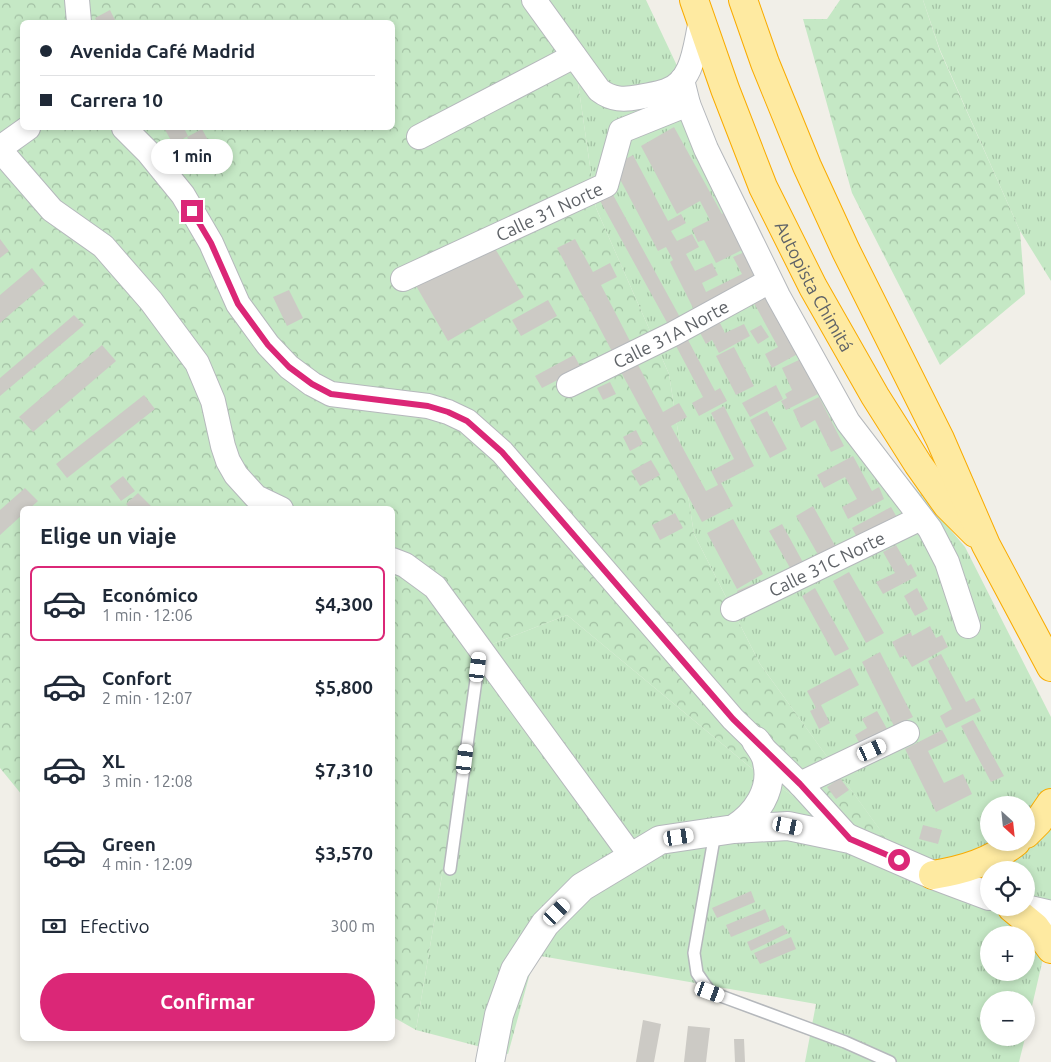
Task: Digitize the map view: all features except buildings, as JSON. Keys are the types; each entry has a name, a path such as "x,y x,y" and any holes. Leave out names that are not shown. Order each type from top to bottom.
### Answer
{"highway":[{"name":"Autopista Chimitá","path":"743,0 765,64 846,251 940,439 986,544 1051,667"},
{"name":"Autopista Chimitá","path":"697,11 763,187 814,287 875,396 918,464 947,505 986,544"},
{"path":"1035,825 1051,803"},
{"path":"932,875 972,867 1002,851"},
{"path":"1022,916 1035,927 1051,950"}],"street":[{"path":"77,0 79,20"},
{"path":"534,0 599,90 606,96 616,99 626,99 667,91 682,80 688,72 691,62 697,11"},
{"path":"419,137 574,56"},
{"path":"682,80 688,104 706,149 770,281 848,422 930,529 947,562 968,626"},
{"name":"Calle 31 Norte","path":"403,280 606,185 621,131 688,104"},
{"path":"25,130 0,149 52,210 103,246 151,301 197,363 213,401 228,461 236,475 256,497 275,506"},
{"path":"126,130 148,152 183,195 211,243 238,304 268,345 289,367 312,384 331,394 428,406 448,412 467,421 502,452 733,719 800,784 850,839"},
{"name":"Calle 31A Norte","path":"569,385 673,334 770,281"},
{"name":"Calle 31C Norte","path":"733,609 921,518"},
{"path":"395,561 405,565 435,587 632,857"},
{"path":"800,784 908,733"},
{"path":"724,830 744,822 754,813 766,790 767,762 756,741"},
{"path":"490,1062 499,1015 515,970 545,924 582,887 660,840 724,830 788,826 850,839 932,875 980,893"},
{"path":"1035,911 1051,915"}],"lane":[{"path":"450,869 480,649"},
{"path":"724,830 694,953 697,973 710,992 845,1042 890,1062"}],"green space":[{"path":"0,0 546,0 572,41 596,208 669,374 694,534 760,664 915,878 750,767 567,615 490,645 461,762 416,1030 395,1018 395,506 20,506 20,793 0,768"},
{"path":"546,0 646,0 721,159 853,414 965,547 1051,717 1051,924 1035,993 1035,991 980,991 980,1046 1023,1046 1019,1062 805,1062 816,1004 535,955 508,1054 416,1030 461,762 490,645 567,615 750,767 914,877 760,664 694,534 669,374 596,208 572,41"},
{"path":"840,0 923,0 940,51 1020,231 1025,294 940,365 852,193 803,19 827,19"},
{"path":"923,0 1051,0 1051,281 1020,231 940,50"}],"route":[{"path":"192,211 211,243 238,304 268,345 289,367 312,384 331,394 428,406 448,412 467,421 502,452 733,719 800,784 850,839 899,860"}]}
